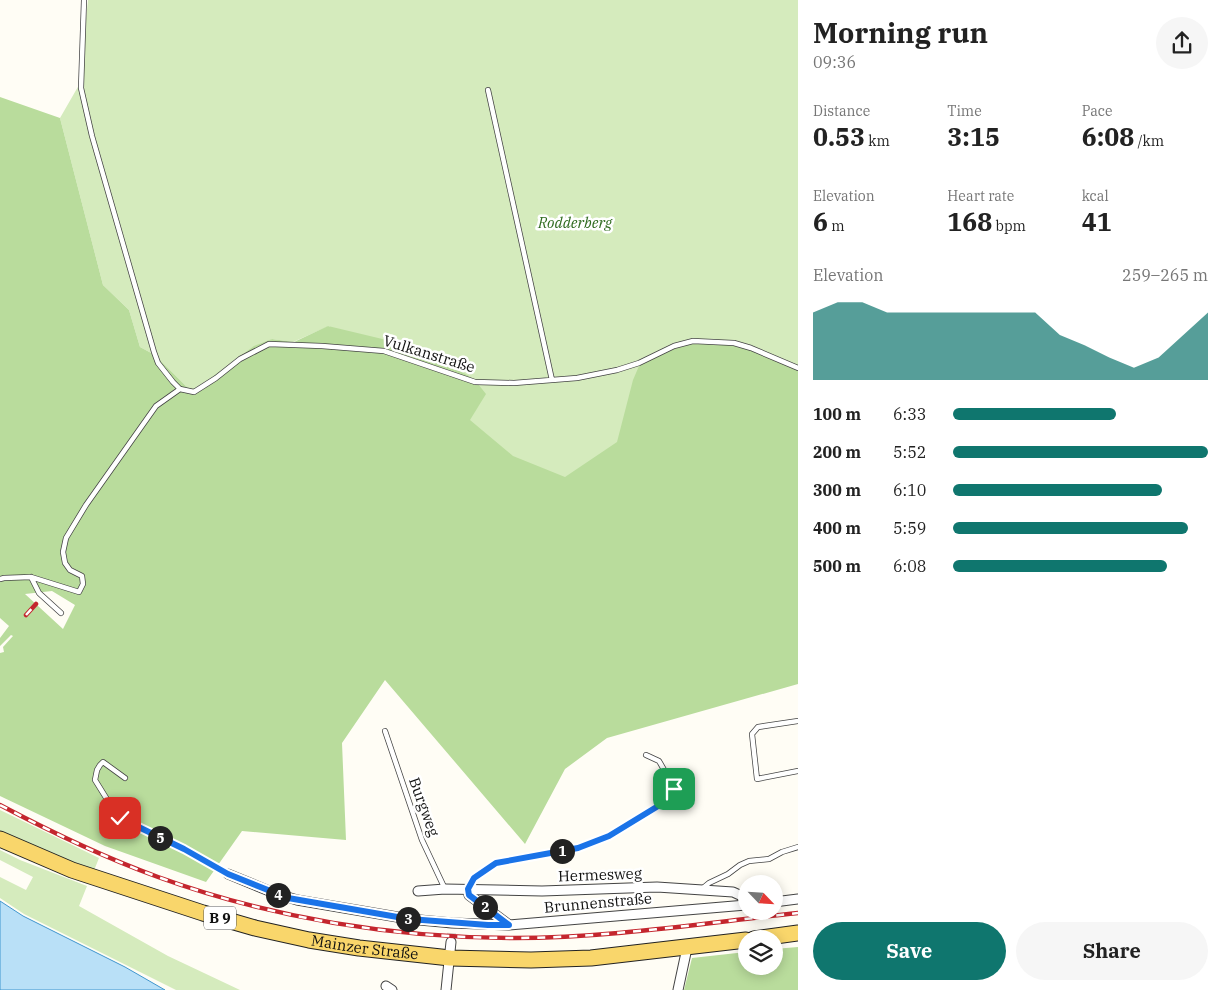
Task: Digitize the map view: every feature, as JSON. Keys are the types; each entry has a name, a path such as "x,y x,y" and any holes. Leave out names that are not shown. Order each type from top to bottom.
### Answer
{"main road":[{"name":"Mainzer Straße","path":"0,839 80,873 203,913 255,928 334,944 450,958 522,960 591,958 738,941"},
{"path":"783,935 798,933"}],"street":[{"name":"Brunnenstraße","path":"228,874 274,893 297,900 452,925 509,925 738,906"},
{"name":"Hermesweg","path":"418,892 449,889 542,891 657,887 702,889 733,892 738,894"},
{"path":"468,889 469,895 509,925"},
{"path":"783,901 798,899"},
{"path":"446,990 451,942"},
{"path":"678,990 687,948"}],"lane":[{"path":"0,580 4,578 31,577 79,592 83,584 82,576 70,570 65,563 63,552 66,538 86,505 156,406 180,389 158,363 154,352 92,136 81,88 83,1"},
{"path":"488,90 552,380"},
{"name":"Vulkanstraße","path":"180,389 194,392 240,359 269,344 322,346 384,352 475,382 514,383 577,378 617,370 639,363 674,346 694,341 734,342 798,368"},
{"path":"31,577 39,593 61,613"},
{"path":"798,721 758,727 752,734 756,779 798,771"},
{"name":"Burgweg","path":"385,731 422,840 449,889"},
{"path":"468,889 474,878 496,863 578,848 609,836 668,800 674,789 659,762 646,755"},
{"path":"125,778 103,762 95,776 96,785 118,817 184,849 228,874"},
{"path":"702,889 749,860 769,859 798,847"}],"green space":[{"name":"Rodderberg","path":"88,0 798,0 798,497 538,486 329,326 293,342 272,339 192,392 155,355 140,347 129,310 103,285 60,118 79,85"},
{"path":"0,97 60,118 103,285 129,310 140,347 155,355 192,392 254,346 272,339 294,342 328,326 420,348 474,379 486,394 470,420 513,456 565,477 617,442 633,380 639,366 674,349 693,344 734,345 798,370 798,684 607,738 565,769 525,844 385,680 342,743 346,840 242,831 206,882 105,846 0,796 0,653 4,652 3,647 13,636 11,635 0,646 0,638 9,626 0,618","holes":["52,591 75,605 63,629 25,594"]},
{"path":"0,810 99,858 93,873 0,833"},
{"path":"0,850 20,860 87,886 79,906 168,956 240,990 176,990 24,914 0,898 0,877 26,890 33,877 0,860"},
{"path":"798,947 798,990 684,990 692,958 738,953 738,975 783,975 783,948"}],"water":[{"path":"0,901 23,916 125,967 165,990 0,990"}],"tunnel":[{"path":"451,942 452,926"}],"railway":[{"path":"26,615 36,604"},
{"path":"0,805 97,853 158,877 244,904 333,923 378,930 469,937 585,936 798,913"}],"route":[{"path":"120,818 184,849 202,861 228,874 288,898 409,919 509,925 469,895 468,889 474,878 496,863 578,848 609,836 668,800 674,789"}]}
